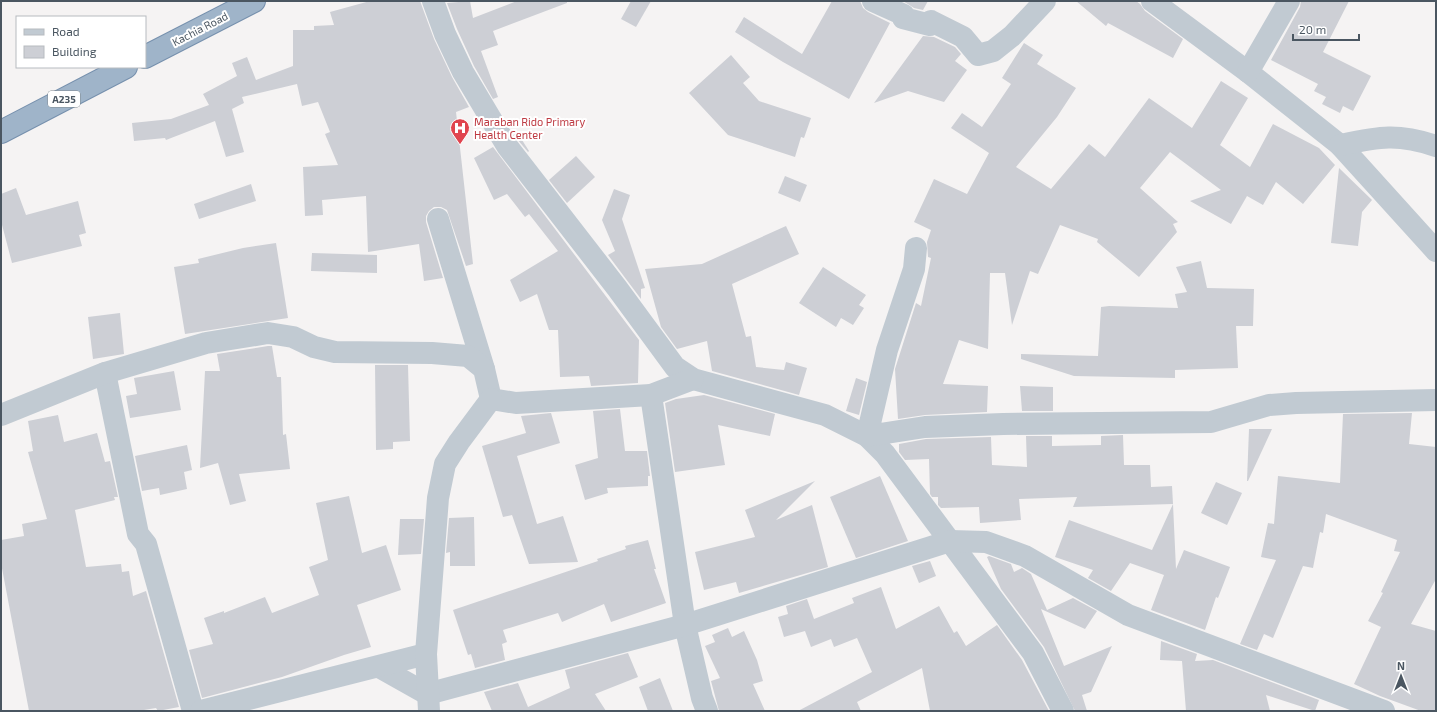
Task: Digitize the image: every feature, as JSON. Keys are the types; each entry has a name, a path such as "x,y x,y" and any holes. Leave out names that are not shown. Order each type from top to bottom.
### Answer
{"highway":[{"name":"Kachia Road","path":"146,56 254,1"},
{"name":"A235","path":"1,132 124,68"}],"street":[{"path":"433,1 445,34 463,72 507,146 617,288 675,367 693,379 825,415 867,436 885,454 1033,653 1062,711"},
{"path":"873,1 904,15 903,18 930,25 930,22 963,37 978,55 993,51 1012,36 1045,1"},
{"path":"1152,1 1248,72 1340,145 1436,251"},
{"path":"1248,72 1289,1"},
{"path":"1340,145 1384,136 1402,137 1436,146"},
{"path":"428,702 426,654 438,498 445,464 459,442 491,399 484,369 438,219"},
{"path":"867,436 887,350 914,269 916,248"},
{"path":"1,415 104,373 206,343 268,333 293,337 314,347 335,352 432,353 468,356 484,369"},
{"path":"104,373 138,534 146,544 194,711"},
{"path":"491,399 516,403 651,395 693,379"},
{"path":"651,395 685,625 702,698 707,711"},
{"path":"867,436 925,427 996,424 1211,422 1268,405 1436,400"},
{"path":"428,702 685,625 950,541 986,542 1025,556 1128,615 1384,711"},
{"path":"201,711 426,654"},
{"path":"379,667 428,702"}],"building":[{"path":"370,1 420,1 434,39 452,77 469,107 456,112 473,264 466,266 447,210 441,207 434,207 426,216 426,222 443,278 424,281 419,244 368,252 366,196 322,200 323,215 305,216 303,167 338,165 325,134 330,132 318,102 302,106 297,84 242,97 244,103 232,109 244,152 226,157 215,121 166,140 165,138 134,141 132,123 171,119 209,105 203,94 237,76 232,63 247,57 256,80 293,66 293,30 314,30 314,26 334,25 330,12"},
{"path":"470,1 473,18 517,1 567,1 567,3 493,31 498,45 481,51 498,97 493,99 474,66 447,3"},
{"path":"631,1 651,1 636,27 621,19"},
{"path":"832,1 860,1 863,8 868,12 890,23 849,99 783,62 735,32 744,17 802,54"},
{"path":"903,1 928,1 923,10 914,8"},
{"path":"1076,1 1136,1 1145,11 1183,39 1173,58 1108,23 1106,26"},
{"path":"1301,1 1349,1 1323,52 1371,76 1353,111 1343,106 1340,113 1322,104 1326,97 1314,91 1318,84 1271,60 1300,7"},
{"path":"923,36 934,37 955,47 961,54 955,61 967,70 944,102 908,91 874,103"},
{"path":"1024,43 1043,55 1037,64 1076,88 1057,117 1016,167 1051,189 1089,144 1105,157 1149,98 1192,128 1221,81 1248,98 1220,145 1250,167 1273,124 1319,148 1335,165 1303,204 1276,182 1263,205 1247,196 1231,224 1190,201 1221,190 1170,152 1140,188 1178,222 1173,224 1177,232 1139,277 1097,242 1098,239 1060,225 1038,274 1030,271 1012,325 1005,273 990,273 988,349 959,340 943,384 988,386 987,412 925,415 898,419 895,369 916,303 921,306 931,258 928,257 927,242 931,230 914,222 934,179 967,194 989,153 951,128 962,113 982,127 1011,84 1002,78"},
{"path":"731,55 750,77 743,83 759,101 811,118 804,138 801,137 795,157 728,135 689,93"},
{"path":"517,132 529,151 528,152 514,134"},
{"path":"493,147 639,340 638,383 591,386 589,376 560,377 558,330 549,330 537,294 520,302 510,280 558,251 529,214 525,217 507,194 494,200 474,158"},
{"path":"576,156 595,177 567,203 549,180"},
{"path":"1339,168 1372,200 1362,212 1358,246 1331,243"},
{"path":"785,176 807,185 800,202 778,193"},
{"path":"251,184 256,201 199,219 194,204"},
{"path":"16,188 26,215 78,201 86,233 79,235 82,246 12,263 1,221 1,194"},
{"path":"614,189 630,195 622,219 645,288 641,289 641,299 608,255 615,251 602,220"},
{"path":"786,226 799,254 732,284 746,337 751,336 756,367 784,370 786,362 807,368 799,395 712,371 707,341 677,349 661,327 645,269 702,264"},
{"path":"276,243 288,318 185,334 174,267 199,263 198,259 243,248"},
{"path":"312,253 377,255 377,273 311,271"},
{"path":"1201,261 1207,288 1254,289 1253,326 1236,326 1238,368 1175,370 1175,378 1074,376 1021,359 1021,354 1098,356 1101,307 1178,308 1175,294 1187,292 1176,267"},
{"path":"823,267 866,295 859,305 864,308 853,325 841,318 836,327 799,303"},
{"path":"120,313 124,354 93,359 88,317"},
{"path":"272,346 277,377 281,377 283,435 286,434 290,469 239,474 246,501 230,505 218,463 200,468 205,371 220,371 217,354"},
{"path":"375,365 408,365 410,441 393,442 393,449 376,450"},
{"path":"174,371 181,410 130,418 126,396 137,394 134,378"},
{"path":"856,378 867,382 859,415 846,411"},
{"path":"1020,386 1053,387 1053,411 1022,411"},
{"path":"704,395 775,414 770,436 718,425 725,465 675,472 665,403 676,399"},
{"path":"620,409 625,451 647,451 650,476 648,476 648,486 607,488 608,493 585,500 575,465 598,458 593,411"},
{"path":"551,413 560,443 517,456 537,524 563,516 578,562 529,564 512,515 503,517 482,446 526,433 521,416"},
{"path":"1412,413 1409,444 1436,447 1436,579 1411,624 1436,631 1436,711 1421,711 1380,696 1354,684 1381,627 1368,621 1383,593 1381,592 1400,552 1394,551 1397,540 1326,514 1323,533 1320,532 1313,568 1303,566 1273,638 1264,634 1257,650 1240,644 1276,560 1261,557 1268,523 1274,524 1278,476 1340,483 1343,414"},
{"path":"58,415 64,442 97,433 105,462 110,461 118,497 114,497 115,500 75,510 86,567 121,564 122,572 129,571 133,596 146,591 179,707 158,711 156,708 138,711 29,711 1,563 1,540 24,536 22,524 47,519 28,452 33,451 28,421"},
{"path":"1249,429 1272,429 1247,481"},
{"path":"1123,435 1124,465 1150,465 1151,487 1172,486 1173,504 1073,507 1077,497 1019,499 1021,520 980,523 979,507 941,508 938,505 938,497 932,497 930,494 929,459 905,460 899,452 899,444 926,439 991,437 992,465 1027,467 1026,436 1052,436 1052,446 1101,445 1101,436"},
{"path":"187,445 192,470 184,472 187,489 160,495 159,488 142,491 135,456"},
{"path":"880,476 908,541 856,558 830,497"},
{"path":"815,481 776,520 812,505 828,567 739,593 736,582 704,590 695,552 755,537 745,510"},
{"path":"1216,482 1242,493 1227,525 1201,513"},
{"path":"349,496 362,553 386,545 401,590 357,605 371,647 282,677 202,698 189,650 213,644 204,618 224,611 224,613 265,597 272,613 319,595 309,567 328,560 316,503"},
{"path":"1173,504 1176,569 1184,550 1230,567 1218,598 1216,597 1205,630 1151,610 1164,575 1130,563 1111,591 1088,578 1093,570 1055,557 1069,520 1152,550"},
{"path":"474,517 475,566 450,566 450,552 446,553 449,518"},
{"path":"400,519 424,519 421,554 398,555"},
{"path":"648,540 656,569 654,569 666,603 611,622 604,604 562,622 558,613 503,630 507,642 502,644 505,660 475,668 471,654 468,655 453,610 598,561 597,559 626,549 625,546"},
{"path":"989,556 1011,564 1014,572 1022,568 1031,574 1047,610 1073,598 1097,611 1085,629 1041,609 1064,666 1112,646 1091,692 1082,695 1087,711 1075,711 1044,647 1001,589 987,557"},
{"path":"930,561 936,576 919,583 912,566"},
{"path":"881,587 896,629 939,606 954,633 957,631 966,646 997,625 1022,660 1049,711 930,711 922,668 857,702 861,711 798,711 872,672 857,638 834,647 831,639 811,647 805,631 784,637 778,617 788,614 786,606 807,599 814,619 854,603 852,598"},
{"path":"728,628 732,637 744,631 757,660 763,681 753,684 765,711 719,711 711,681 720,678 705,646 715,642 712,635"},
{"path":"1161,641 1197,654 1195,661 1213,660 1319,700 1315,711 1266,695 1270,711 1186,711 1182,661 1160,660"},
{"path":"628,653 638,677 595,694 606,711 492,711 484,692 518,683 528,707 570,688 565,670"},
{"path":"660,678 673,711 648,711 639,687"}],"place":[{"name":"Maraban Rido Primary Health Center","path":"460,145"}]}
